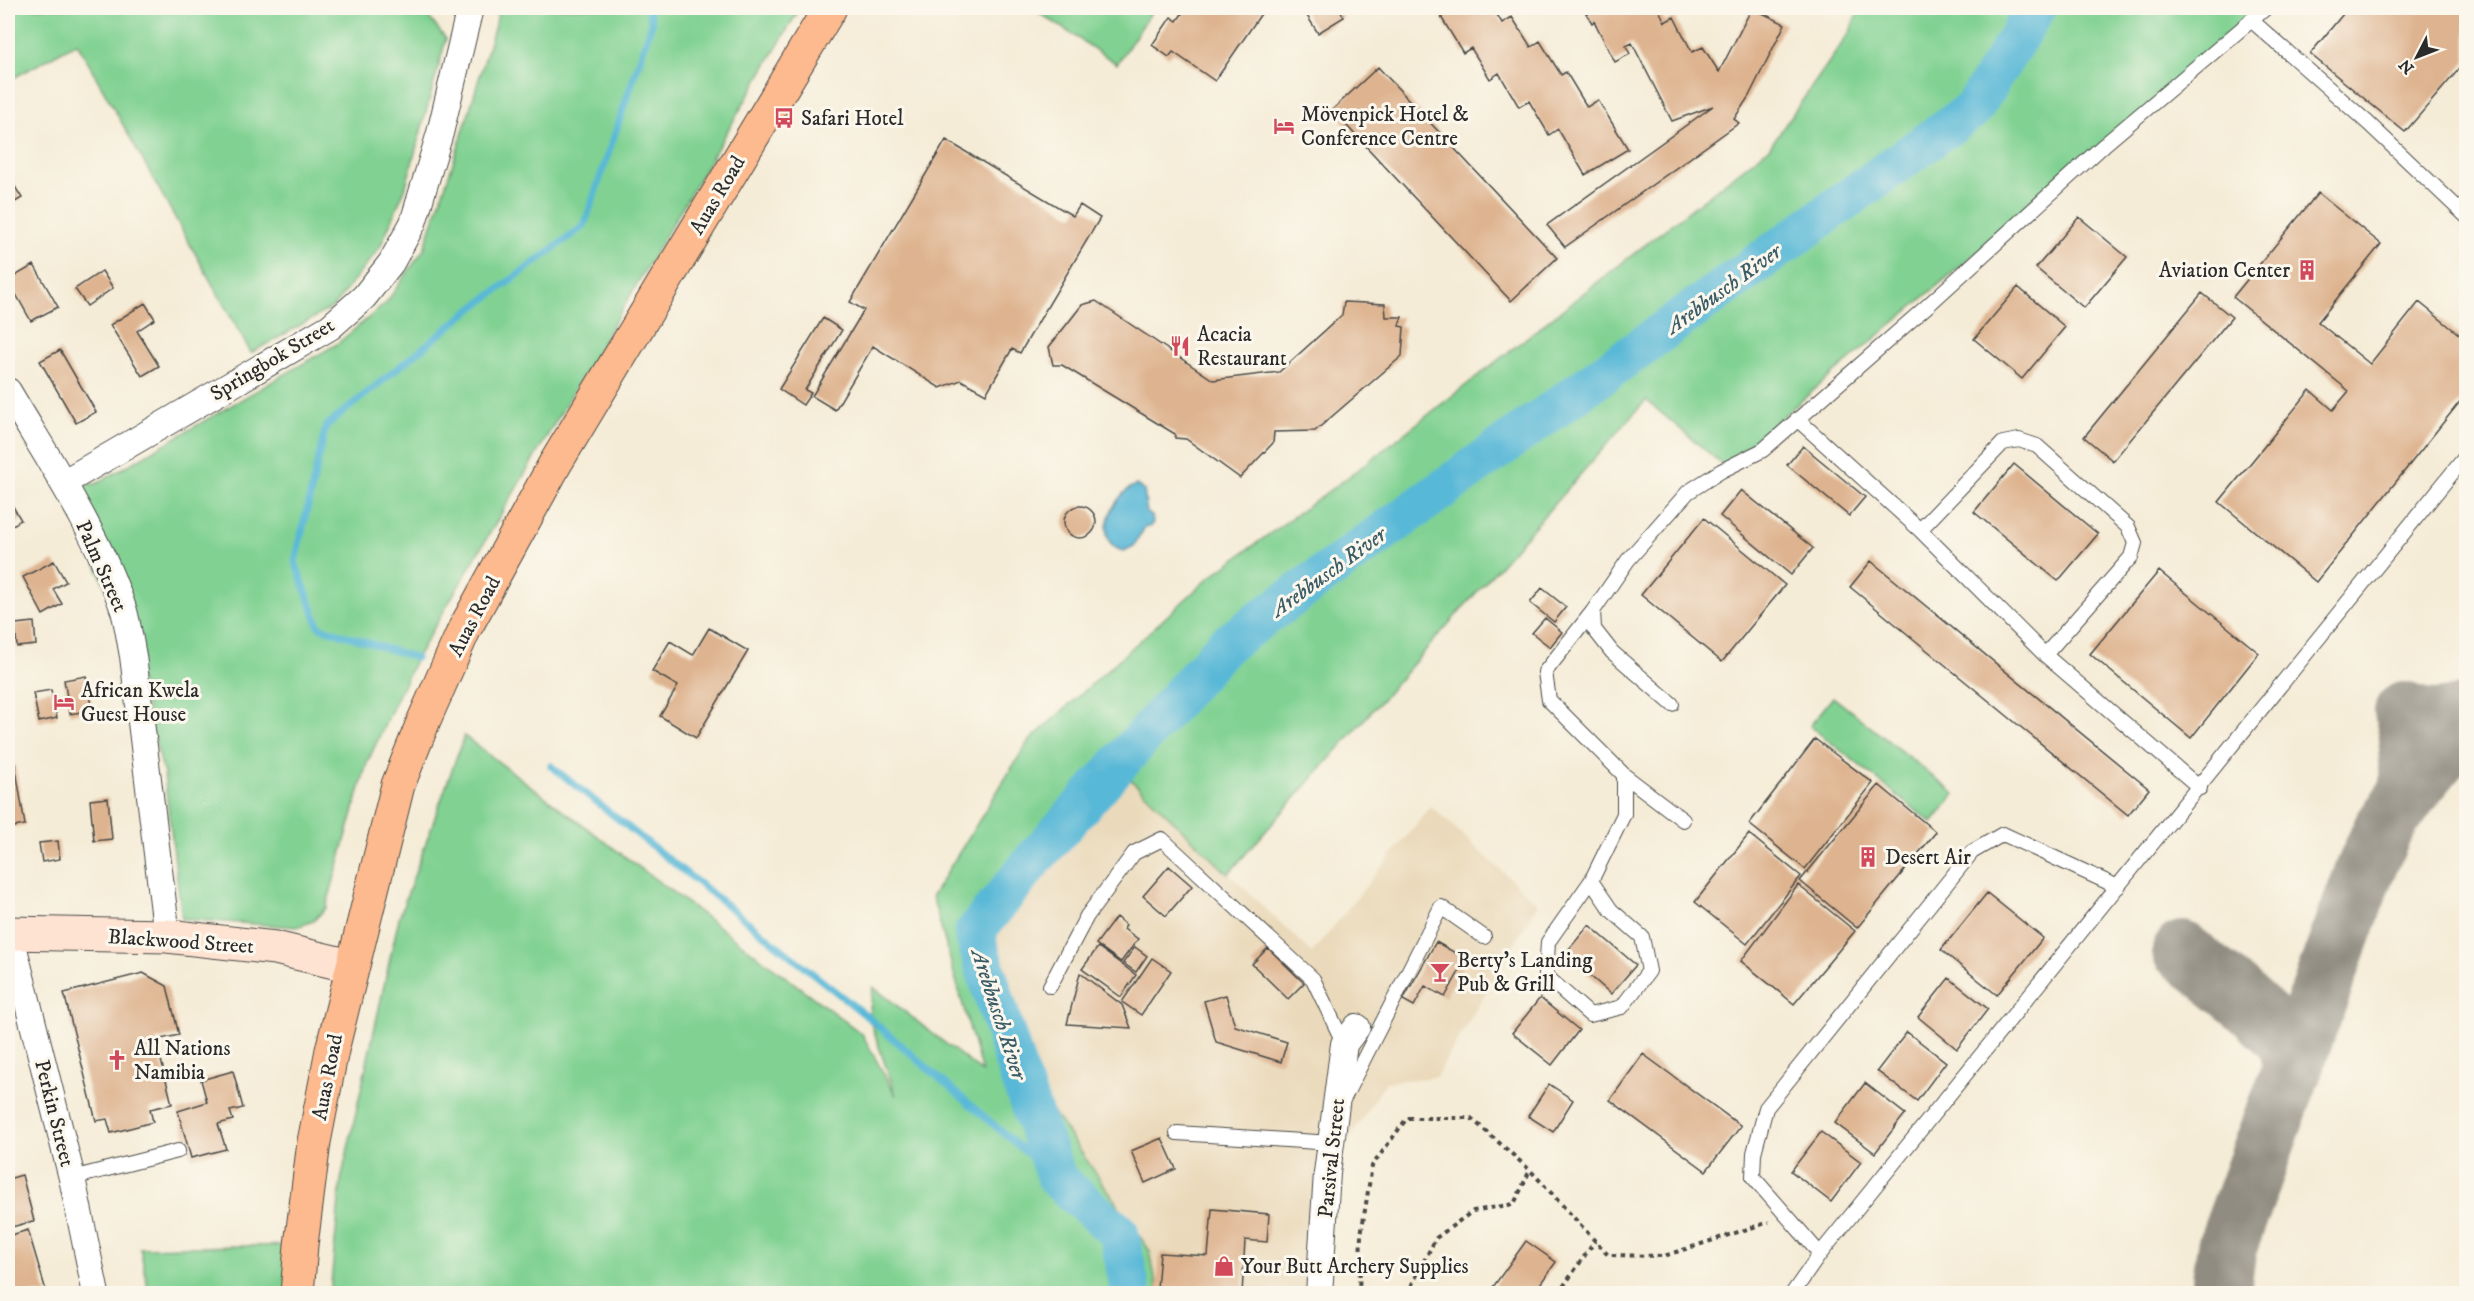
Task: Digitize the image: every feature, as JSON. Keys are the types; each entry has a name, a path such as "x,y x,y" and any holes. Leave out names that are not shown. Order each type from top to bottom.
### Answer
{"main road":[{"name":"Auas Road","path":"297,1293 314,1142 351,966 398,785 464,630 588,408 830,8"}],"street":[{"name":"Springbok Street","path":"63,483 330,327 364,297 391,263 413,223 440,133 470,8"},
{"name":"Palm Street","path":"8,391 63,483 109,572 125,614 134,656 167,936"},
{"name":"Blackwood Street","path":"9,933 167,936 275,948 351,966"},
{"name":"Perkin Street","path":"9,933 72,1178 96,1293"},
{"name":"Parsival Street","path":"1319,1293 1327,1173 1350,1035"}],"lane":[{"path":"1683,820 1624,775 1549,700 1545,672 1593,611 1628,560 1688,492 1721,471 1763,450 1925,308 2104,145 2266,8"},
{"path":"2251,20 2368,123 2466,216"},
{"path":"1797,420 1920,530 2045,655 2200,788"},
{"path":"1920,530 2003,443 2019,440 2037,446 2128,527 2135,543 2132,557 2045,655"},
{"path":"1792,1293 1820,1254 2200,788 2466,456"},
{"path":"1593,611 1594,629 1612,652 1672,704"},
{"path":"1591,881 1611,910 1642,937 1649,971 1622,1006 1590,1015 1546,976 1548,942 1591,881 1624,814 1624,775"},
{"path":"1820,1254 1753,1177 1754,1153 1766,1108 1972,852 2003,834 2118,887"},
{"path":"1050,986 1087,916 1120,871 1134,854 1162,839 1313,979 1350,1035"},
{"path":"1336,1114 1441,907 1484,937"},
{"path":"1177,1133 1332,1143"},
{"path":"72,1178 178,1151"}],"path":[{"path":"1359,1293 1361,1235 1372,1166 1407,1118 1471,1118 1530,1170 1608,1255 1664,1256 1787,1217"},
{"path":"1407,1293 1436,1238 1473,1211 1514,1204 1530,1170"},
{"path":"1558,1293 1595,1241"}],"shaded area":[{"path":"1125,774 1312,953 1431,806 1538,904 1436,1077 1386,1082 1327,1173 1319,1294 1158,1293 1150,1251 1035,1086 1006,1018 983,930"}],"green space":[{"path":"8,8 408,8 426,14 446,39 405,189 380,247 333,307 251,353 77,43 8,81"},
{"path":"482,8 800,8 416,658 367,763 326,908 313,921 297,927 182,919 164,774 133,656 63,483 96,484 337,344 386,303 424,249 461,139 498,15"},
{"path":"1032,8 1154,8 1117,64"},
{"path":"1859,8 2266,8 1724,466 1646,400 1228,874 1125,774 983,930 1006,1018 1035,1086 1150,1251 1158,1293 330,1294 341,1180 399,918 464,736 862,1034 896,1096 869,1018 873,987 982,1072 932,896 1028,742 1210,577 1355,472 1769,148 1850,32"},
{"path":"1833,697 1955,794 1932,823 1810,726"},
{"path":"301,1245 297,1293 149,1293 140,1248"}],"water":[{"path":"1136,485 1144,490 1147,513 1152,516 1153,522 1150,527 1145,527 1134,546 1124,551 1114,546 1108,539 1109,518 1120,498"}],"building":[{"path":"1186,8 1265,8 1215,81 1173,52 1169,57 1152,45 1171,17 1177,21"},
{"path":"1302,8 1339,8 1344,17 1318,33"},
{"path":"1457,8 1493,8 1502,23 1512,17 1531,47 1540,41 1561,75 1566,72 1587,107 1598,100 1628,149 1585,175 1558,129 1549,135 1529,101 1519,107 1499,73 1490,79 1471,48 1463,53 1441,17"},
{"path":"1583,8 1658,8 1665,22 1674,17 1692,52 1703,47 1719,72 1752,8 1785,24 1749,96 1734,119 1739,123 1565,247 1547,225 1713,106 1672,121 1632,43 1626,46 1630,54 1615,62 1594,21 1592,23"},
{"path":"2348,8 2458,8 2466,14 2466,61 2405,132 2310,54"},
{"path":"1378,67 1557,258 1511,301 1332,110"},
{"path":"946,140 1073,216 1080,205 1100,218 1020,353 1012,349 986,394 961,380 940,388 873,346 835,410 812,396 864,310 850,302"},
{"path":"12,182 22,198 8,206 8,185"},
{"path":"2318,193 2381,244 2318,322 2370,364 2419,302 2466,340 2466,394 2316,582 2219,502 2310,390 2333,410 2349,391 2233,297"},
{"path":"2079,217 2127,257 2084,308 2036,268"},
{"path":"34,265 58,307 31,321 8,280"},
{"path":"102,271 113,288 87,306 75,289"},
{"path":"2018,287 2065,327 2022,379 1974,339"},
{"path":"2202,293 2232,317 2113,461 2084,437"},
{"path":"1096,301 1213,380 1279,372 1342,315 1344,302 1385,304 1386,317 1402,317 1399,326 1404,327 1402,356 1315,431 1274,432 1273,443 1240,478 1186,439 1175,438 1175,434 1062,365 1053,365 1049,347 1082,305"},
{"path":"145,303 155,319 137,331 159,366 142,376 110,325"},
{"path":"823,318 842,330 805,390 811,393 803,405 779,389"},
{"path":"60,350 96,412 76,423 40,361"},
{"path":"1803,446 1865,497 1849,516 1787,465"},
{"path":"2014,464 2098,534 2058,581 1974,512"},
{"path":"1741,490 1813,548 1791,575 1720,516"},
{"path":"8,498 21,520 8,528"},
{"path":"1080,506 1092,510 1096,522 1092,534 1080,538 1068,534 1064,522 1068,510"},
{"path":"1704,518 1785,585 1722,662 1641,595"},
{"path":"54,561 66,582 53,589 62,604 43,615 23,577"},
{"path":"1871,561 2149,789 2128,815 1850,587"},
{"path":"2159,571 2259,653 2191,738 2090,654"},
{"path":"1542,588 1566,607 1554,622 1530,603"},
{"path":"1545,618 1562,632 1550,647 1532,633"},
{"path":"34,622 36,645 17,647 15,624"},
{"path":"709,628 748,651 696,738 660,716 678,686 652,671 670,641 693,655"},
{"path":"86,676 93,710 70,714 64,680"},
{"path":"51,690 57,718 39,722 33,693"},
{"path":"1815,739 1873,783 1805,869 1749,824"},
{"path":"15,764 25,825 8,828 8,765"},
{"name":"Desert Air","path":"1879,785 1936,832 1857,928 1800,881"},
{"path":"108,798 112,839 94,841 90,800"},
{"path":"1749,834 1801,876 1747,944 1695,902"},
{"path":"58,841 60,859 42,862 39,843"},
{"path":"1169,866 1192,886 1166,916 1143,896"},
{"path":"1798,885 1855,931 1794,1004 1741,961"},
{"path":"1987,893 2043,938 1997,995 1941,950"},
{"path":"1116,917 1126,925 1124,929 1138,939 1121,962 1096,944"},
{"path":"1589,925 1636,965 1611,994 1565,954"},
{"path":"1436,942 1466,959 1445,997 1425,986 1414,1006 1403,1000"},
{"path":"1098,947 1136,975 1121,997 1082,969"},
{"path":"1135,947 1147,956 1136,972 1123,963"},
{"path":"1268,948 1304,983 1288,999 1252,964"},
{"path":"1152,958 1171,971 1141,1015 1122,1002"},
{"path":"143,973 167,986 179,1035 156,1040 172,1104 150,1109 153,1122 111,1133 107,1119 96,1121 64,993"},
{"path":"1080,973 1122,1005 1131,1028 1067,1024"},
{"path":"1949,978 1988,1009 1957,1049 1918,1017"},
{"path":"1226,995 1235,1026 1287,1042 1281,1062 1216,1042 1204,1001"},
{"path":"1540,998 1579,1030 1552,1065 1512,1033"},
{"path":"1907,1032 1946,1062 1917,1101 1877,1071"},
{"path":"1643,1054 1741,1126 1706,1171 1610,1100"},
{"path":"233,1071 243,1108 230,1111 233,1120 218,1124 226,1149 191,1158 178,1111 207,1102 201,1080"},
{"path":"1865,1083 1905,1114 1875,1153 1835,1123"},
{"path":"1549,1084 1573,1100 1553,1132 1528,1116"},
{"path":"1821,1132 1861,1162 1831,1202 1791,1171"},
{"path":"1162,1138 1176,1169 1145,1183 1131,1151"},
{"path":"22,1175 34,1221 8,1228 8,1179"},
{"path":"1212,1209 1269,1214 1267,1242 1245,1240 1242,1294 1157,1289 1160,1253 1208,1256"},
{"path":"28,1230 47,1294 8,1294 8,1236"},
{"path":"1526,1241 1556,1262 1533,1294 1488,1294"}],"waterway":[{"path":"416,658 319,627 295,562 326,426 465,314 584,226 652,23 648,8"},
{"name":"Arebbusch River","path":"1131,1294 1119,1233 1057,1179 1018,1073 974,933 1035,858 1224,646 1973,109 2036,8"},
{"path":"551,766 869,1018 1057,1179"}],"taxiway":[{"path":"2409,792 2409,735 2404,712 2435,719 2466,714"},
{"path":"2223,1294 2222,1280 2227,1247 2364,873 2383,829 2409,792 2466,723"},
{"path":"2182,951 2242,999 2282,1035 2289,1047 2293,1068"}],"place":[{"name":"Safari Hotel","path":"784,118"},
{"name":"Mövenpick Hotel & Conference Centre","path":"1284,126"},
{"name":"Aviation Center","path":"2307,270"},
{"name":"Acacia Restaurant","path":"1180,346"},
{"name":"African Kwela Guest House","path":"64,702"},
{"name":"Desert Air","path":"1868,857"},
{"name":"Berty's Landing Pub & Grill","path":"1440,972"},
{"name":"All Nations Namibia","path":"117,1060"},
{"name":"Your Butt Archery Supplies","path":"1224,1266"}]}
